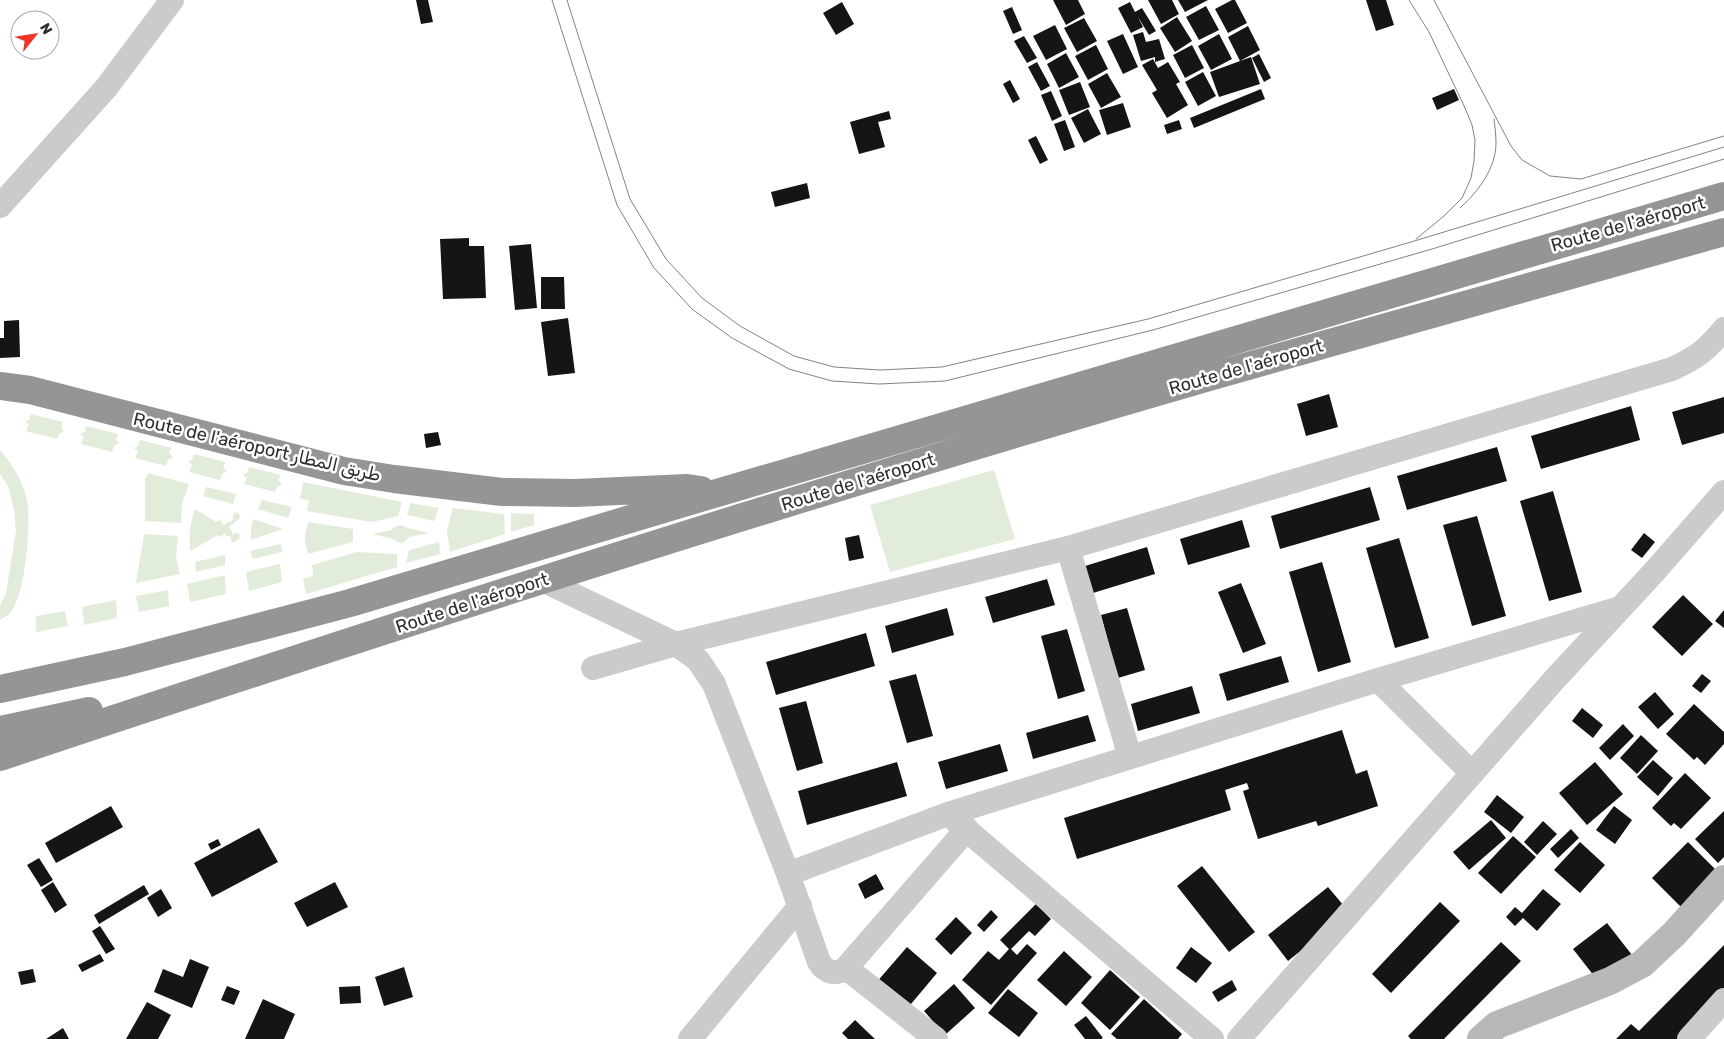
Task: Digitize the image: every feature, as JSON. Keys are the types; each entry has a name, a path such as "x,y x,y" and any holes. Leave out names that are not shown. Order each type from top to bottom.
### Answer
{"highway":[{"name":"Route de l'aéroport","path":"957,422 1724,196"},
{"name":"Route de l'aéroport","path":"0,757 242,676 858,481 1210,377 1724,232"},
{"name":"Route de l'aéroport طريق المطار","path":"0,386 30,390 344,471 502,492 575,493 687,488 717,493 957,422"},
{"path":"0,689 125,662 350,604 717,493"},
{"path":"0,730 242,676"}],"street":[{"path":"0,206 106,88 172,0"},
{"path":"593,668 676,644 1068,548 1672,369 1710,346 1724,329"},
{"path":"1239,1039 1554,680 1724,492"},
{"path":"1068,548 1130,757"},
{"path":"542,580 676,644 698,660 714,684 788,874 821,965 826,970 833,973 840,972 846,968 967,830"},
{"path":"788,874 948,814 1378,680 1620,608"},
{"path":"1378,680 1472,773"},
{"path":"948,814 1212,1039"},
{"path":"1481,1039 1497,1026 1610,981 1642,964 1674,934 1724,879"},
{"path":"690,1039 800,906"},
{"path":"846,968 936,1039"},
{"path":"1689,1039 1724,1000"}],"green space":[{"path":"31,414 63,422 61,427 64,431 59,434 57,439 26,431 29,424 25,422 30,419"},
{"path":"86,426 118,434 116,440 119,443 114,446 112,452 81,444 84,437 80,434 85,432"},
{"path":"140,440 172,448 169,453 173,457 168,460 166,466 135,458 138,451 134,448 138,446"},
{"path":"0,450 13,467 23,486 28,511 28,542 20,591 10,613 0,620 0,606 6,593 16,531 14,509 8,486 0,474"},
{"path":"194,454 225,462 223,467 227,471 222,474 220,480 189,472 192,465 188,462 192,460"},
{"path":"249,467 281,475 278,480 282,484 277,487 275,492 244,484 247,478 243,475 247,473"},
{"path":"994,470 1015,539 890,572 870,505"},
{"path":"148,473 189,484 182,504 181,523 145,521 145,479"},
{"path":"303,482 402,502 398,516 372,522 307,511 309,500 300,499"},
{"path":"206,487 236,494 233,504 203,496"},
{"path":"262,500 292,507 288,518 258,509"},
{"path":"411,503 439,508 434,521 407,515"},
{"path":"453,508 504,514 505,534 450,552 447,530"},
{"path":"195,509 216,522 220,520 224,525 233,519 233,515 236,512 239,514 240,518 229,527 233,534 237,532 240,535 239,539 232,542 230,536 226,536 226,533 219,537 218,535 190,551 190,530"},
{"path":"511,513 534,514 534,525 511,532"},
{"path":"253,519 283,529 251,540"},
{"path":"309,522 353,529 353,542 308,554 305,538"},
{"path":"401,525 429,533 409,537 400,543 393,539 372,534 392,530 394,527"},
{"path":"144,534 178,536 176,558 180,574 136,583"},
{"path":"439,542 440,554 406,563 409,550"},
{"path":"281,544 282,552 253,559 250,551"},
{"path":"357,552 397,554 397,567 306,594 303,579 313,576 312,565"},
{"path":"225,555 225,565 196,572 195,562"},
{"path":"280,564 282,582 249,591 246,572"},
{"path":"225,575 226,594 190,602 187,584"},
{"path":"168,590 169,606 139,612 136,596"},
{"path":"116,600 117,618 84,625 82,607"},
{"path":"65,611 68,626 36,632 36,616"}],"building":[{"path":"416,0 428,0 433,22 421,24"},
{"path":"1053,0 1078,0 1085,14 1066,25"},
{"path":"1148,0 1172,0 1179,14 1161,24"},
{"path":"1178,0 1208,0 1185,12"},
{"path":"1235,0 1247,23 1228,33 1215,9"},
{"path":"1366,0 1386,0 1394,25 1376,31"},
{"path":"842,2 854,24 836,35 823,13"},
{"path":"1130,2 1135,12 1142,8 1156,31 1149,35 1138,17 1143,27 1131,33 1118,8"},
{"path":"1206,6 1219,30 1199,40 1186,17"},
{"path":"1012,7 1022,30 1013,34 1003,11"},
{"path":"1177,17 1192,41 1175,52 1160,28"},
{"path":"1084,18 1097,41 1077,52 1064,28"},
{"path":"1055,25 1067,49 1046,60 1033,36"},
{"path":"1248,26 1260,50 1240,61 1228,37"},
{"path":"1143,32 1146,42 1159,39 1165,59 1155,62 1155,57 1141,61 1133,35"},
{"path":"1123,34 1138,67 1123,74 1107,41"},
{"path":"1219,34 1232,59 1211,70 1198,46"},
{"path":"1024,36 1037,58 1027,63 1014,41"},
{"path":"1096,45 1108,69 1088,80 1075,56"},
{"path":"1192,45 1204,68 1185,78 1173,55"},
{"path":"1066,53 1079,77 1059,88 1047,64"},
{"path":"1259,54 1271,78 1264,82 1252,58"},
{"path":"1251,57 1260,84 1219,97 1210,72"},
{"path":"1153,59 1158,68 1168,62 1180,82 1176,84 1188,105 1167,118 1152,93 1157,90 1142,65"},
{"path":"1037,62 1050,86 1041,91 1028,67"},
{"path":"1203,72 1216,96 1198,106 1185,82"},
{"path":"1107,73 1121,97 1101,108 1088,84"},
{"path":"1010,80 1020,99 1013,103 1003,84"},
{"path":"1080,82 1090,107 1069,115 1059,90"},
{"path":"1261,89 1265,99 1194,128 1190,118"},
{"path":"1454,89 1459,100 1437,110 1432,98"},
{"path":"1051,91 1062,116 1052,121 1041,95"},
{"path":"1123,103 1131,127 1107,135 1099,110"},
{"path":"1088,109 1101,134 1084,143 1071,118"},
{"path":"889,111 891,119 878,122 885,147 859,154 850,122"},
{"path":"1065,120 1075,147 1064,151 1054,124"},
{"path":"1179,120 1182,129 1167,134 1164,125"},
{"path":"1036,136 1048,160 1040,164 1028,140"},
{"path":"807,183 810,198 775,207 771,192"},
{"path":"469,238 469,246 484,246 486,298 443,299 440,239"},
{"path":"531,244 537,308 515,310 509,246"},
{"path":"541,277 564,277 565,309 541,309"},
{"path":"568,318 575,373 548,376 541,322"},
{"path":"19,320 20,357 0,358 0,338 4,338 4,321"},
{"path":"1329,394 1338,427 1306,436 1297,404"},
{"path":"1724,397 1724,433 1682,445 1672,412"},
{"path":"1631,406 1640,440 1541,469 1531,436"},
{"path":"438,432 441,445 426,448 424,434"},
{"path":"1497,447 1507,481 1407,510 1397,476"},
{"path":"1370,487 1380,520 1280,549 1271,516"},
{"path":"1553,491 1582,592 1549,601 1520,501"},
{"path":"1477,516 1506,616 1472,626 1443,525"},
{"path":"1242,520 1250,547 1188,565 1180,539"},
{"path":"1644,533 1655,542 1642,558 1631,550"},
{"path":"859,535 864,558 849,561 845,538"},
{"path":"1399,538 1429,638 1395,648 1366,548"},
{"path":"1147,547 1155,574 1093,593 1085,566"},
{"path":"1322,562 1351,662 1318,672 1289,572"},
{"path":"1047,579 1055,605 993,623 985,597"},
{"path":"1241,583 1266,644 1243,653 1218,592"},
{"path":"1683,595 1713,624 1682,656 1652,627"},
{"path":"947,608 954,635 892,653 885,626"},
{"path":"1127,608 1145,670 1118,678 1101,615"},
{"path":"1724,610 1724,628 1715,621"},
{"path":"1067,629 1085,691 1058,699 1041,636"},
{"path":"866,633 875,666 776,695 766,662"},
{"path":"1281,656 1289,682 1227,701 1219,674"},
{"path":"916,674 933,736 907,743 889,681"},
{"path":"1702,674 1711,681 1701,693 1692,686"},
{"path":"1192,686 1200,713 1138,731 1131,704"},
{"path":"1655,692 1674,714 1658,729 1638,707"},
{"path":"806,701 823,763 797,771 779,708"},
{"path":"1694,704 1724,732 1724,744 1705,765 1697,757 1694,760 1666,734"},
{"path":"1582,708 1603,725 1593,738 1572,721"},
{"path":"1088,715 1096,741 1033,759 1026,733"},
{"path":"1623,724 1634,736 1610,760 1599,748"},
{"path":"1342,730 1356,774 1367,770 1378,806 1318,826 1316,821 1258,839 1243,791 1249,789 1247,783 1225,790 1231,810 1077,859 1064,818"},
{"path":"1641,735 1658,751 1637,774 1620,758"},
{"path":"1000,744 1008,771 946,789 938,762"},
{"path":"1653,760 1673,778 1658,796 1637,777"},
{"path":"897,762 907,796 807,825 798,791"},
{"path":"1595,762 1623,794 1587,825 1559,793"},
{"path":"1685,773 1711,798 1681,829 1674,823 1671,826 1652,808"},
{"path":"1497,795 1524,817 1511,833 1484,812"},
{"path":"111,806 123,827 56,863 45,843"},
{"path":"1614,806 1632,820 1615,844 1596,830"},
{"path":"1724,811 1724,857 1718,863 1695,839"},
{"path":"1491,820 1506,838 1469,870 1453,852"},
{"path":"1543,821 1557,834 1537,855 1524,842"},
{"path":"259,828 278,862 212,897 194,863"},
{"path":"1571,829 1579,838 1558,858 1550,849"},
{"path":"1513,836 1536,857 1501,894 1478,873"},
{"path":"218,839 221,845 211,850 208,844"},
{"path":"1580,842 1605,865 1580,893 1554,870"},
{"path":"1688,842 1717,871 1681,907 1652,878"},
{"path":"39,858 53,880 41,887 27,865"},
{"path":"1202,866 1255,932 1229,952 1177,886"},
{"path":"876,874 884,889 865,899 858,884"},
{"path":"53,882 67,905 55,913 41,890"},
{"path":"335,882 348,907 307,927 294,903"},
{"path":"144,885 149,894 99,924 94,915"},
{"path":"1328,887 1349,912 1288,961 1268,935"},
{"path":"161,889 172,908 158,917 147,898"},
{"path":"1543,889 1561,904 1537,931 1523,918 1515,926 1506,917 1515,907 1522,913"},
{"path":"1440,902 1460,921 1391,993 1372,974"},
{"path":"1036,904 1051,919 1035,936 1029,931 1011,949 1017,955 1027,944 1037,953 991,1005 962,980 988,951 999,960 1009,949 1000,940"},
{"path":"991,910 998,917 984,932 977,925"},
{"path":"956,917 972,933 951,955 935,939"},
{"path":"1607,923 1632,955 1598,981 1573,949"},
{"path":"100,926 115,949 106,954 92,931"},
{"path":"1501,942 1521,961 1444,1039 1411,1039 1408,1036"},
{"path":"1724,945 1724,992 1677,1039 1616,1039 1631,1024 1639,1031"},
{"path":"907,947 937,973 906,1010 875,984"},
{"path":"1191,947 1212,963 1196,983 1176,968"},
{"path":"1064,951 1092,977 1066,1006 1037,980"},
{"path":"100,954 104,961 82,972 78,965"},
{"path":"190,959 209,967 192,1008 154,992 163,969 183,977"},
{"path":"404,967 413,997 384,1006 375,977"},
{"path":"33,969 36,982 21,985 18,972"},
{"path":"1110,970 1140,997 1110,1030 1081,1003"},
{"path":"1232,980 1237,990 1218,1002 1212,992"},
{"path":"954,984 975,1008 945,1035 924,1011"},
{"path":"227,986 240,991 234,1005 221,1000"},
{"path":"360,986 361,1003 340,1004 339,987"},
{"path":"1008,989 1038,1013 1019,1037 988,1013"},
{"path":"263,999 295,1014 284,1039 245,1039"},
{"path":"1144,999 1182,1034 1178,1039 1117,1039 1111,1034"},
{"path":"147,1002 171,1015 158,1039 126,1039"},
{"path":"1086,1016 1103,1038 1085,1039 1074,1025"},
{"path":"855,1020 875,1039 848,1039 842,1033"},
{"path":"63,1028 69,1039 46,1039"}],"tram line":[{"path":"552,0 617,205 654,268 692,309 732,338 789,369 832,381 879,384 945,381 1153,330 1432,249 1724,159"},
{"path":"567,0 630,199 666,259 702,298 740,326 794,356 834,367 880,370 942,367 1148,319 1724,147"},
{"path":"1409,0 1429,32 1465,108 1472,125 1475,140 1471,178 1462,198 1416,239"},
{"path":"1434,0 1511,146 1522,160 1550,176 1581,179 1724,136"},
{"path":"1460,208 1485,179 1493,161 1496,143 1494,119"}]}
